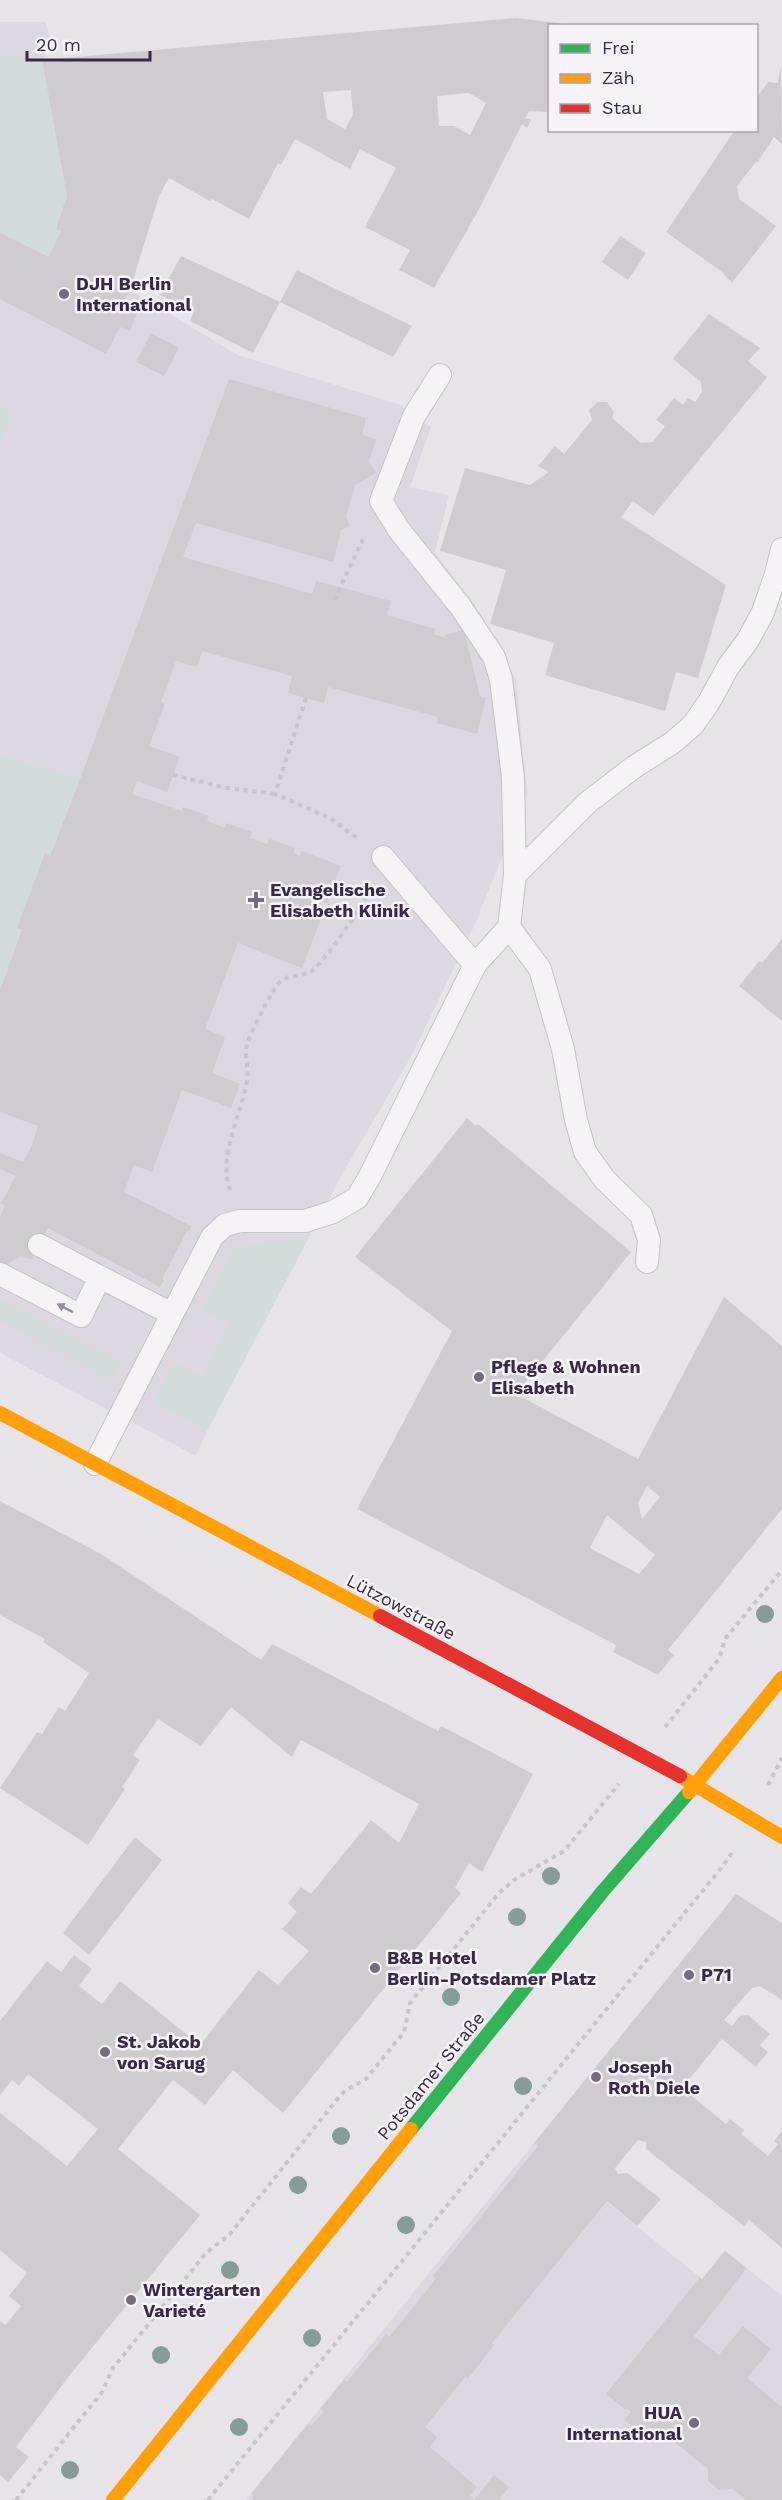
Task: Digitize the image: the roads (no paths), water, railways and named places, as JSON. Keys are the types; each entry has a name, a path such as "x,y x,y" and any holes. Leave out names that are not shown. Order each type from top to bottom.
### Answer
{"main road":[{"name":"Lützowstraße","path":"0,1413 696,1784 782,1838"},
{"name":"Potsdamer Straße","path":"112,2500 603,1891 696,1784 782,1678"}],"lane":[{"path":"94,1464 212,1237 225,1225 240,1221 305,1221 333,1212 357,1198 475,965 509,927 515,874 513,778 501,679 494,657 460,606 399,530 381,501 414,416 440,375"},
{"path":"515,874 587,803 634,767 672,743 693,725 710,702 728,667 748,640 763,612 782,549"},
{"path":"383,857 475,965"},
{"path":"509,927 540,969 563,1049 576,1120 585,1152 605,1180 641,1215 649,1240 647,1262"},
{"path":"39,1245 172,1314"},
{"path":"0,1274 81,1316 100,1277"}],"place":[{"name":"DJH Berlin International","path":"64,294"},
{"name":"Evangelische Elisabeth Klinik","path":"256,900"},
{"name":"Pflege & Wohnen Elisabeth","path":"479,1377"},
{"name":"B&B Hotel Berlin-Potsdamer Platz","path":"375,1968"},
{"name":"P71","path":"689,1975"},
{"name":"St. Jakob von Sarug","path":"105,2052"},
{"name":"Joseph Roth Diele","path":"596,2077"},
{"name":"Wintergarten Varieté","path":"131,2300"},
{"name":"HUA International","path":"694,2423"}]}
